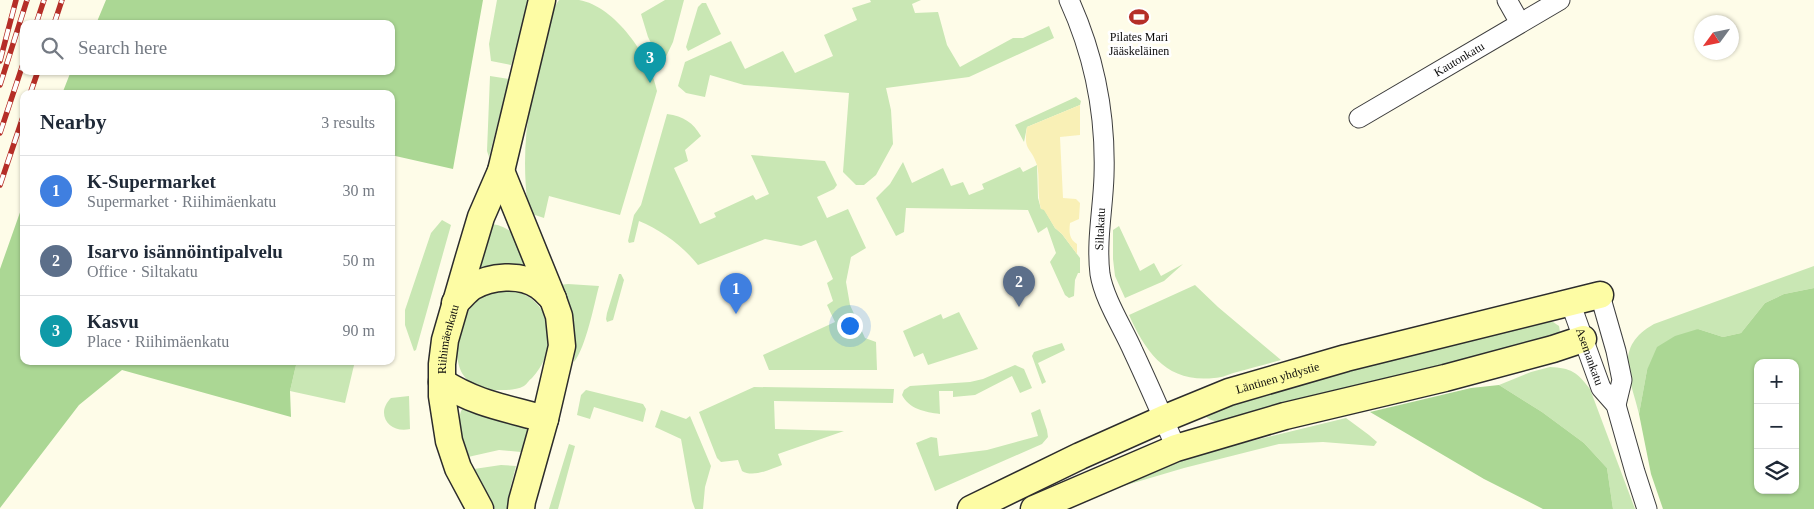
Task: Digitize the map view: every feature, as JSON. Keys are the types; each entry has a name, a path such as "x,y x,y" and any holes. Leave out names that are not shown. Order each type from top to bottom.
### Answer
{"main road":[{"name":"Riihimäenkatu","path":"480,509 458,468 449,441 445,419 442,364 445,340 481,217 501,171 542,0"},
{"path":"501,171 559,316 562,346 521,509"},
{"path":"455,304 471,288 487,280 510,278 525,279 538,285 553,299"},
{"name":"Läntinen yhdystie","path":"971,509 1163,419 1230,392 1346,358 1600,295"},
{"path":"1034,509 1176,448 1294,414 1554,350 1584,339"},
{"path":"442,382 461,394 481,402 545,418"}],"street":[{"name":"Siltakatu","path":"1069,0 1079,21 1090,54 1103,120 1104,177 1098,245 1100,276 1114,312 1176,448"},
{"path":"1507,0 1520,23"},
{"name":"Kautonkatu","path":"1359,118 1560,0"},
{"name":"Asemankatu","path":"1600,295 1622,380 1616,405"},
{"name":"Asemankatu","path":"1570,302 1601,388 1616,405 1647,509"}],"green space":[{"path":"106,0 483,0 453,169 395,156 395,90 64,90 69,75 395,75 395,20 98,20"},
{"path":"497,0 531,0 511,65 491,61 489,44"},
{"path":"559,0 579,0 592,4 606,12 618,23 639,49 657,91 620,215 549,196 544,218 532,214 528,208 525,164 530,102 550,19"},
{"path":"665,0 684,0 673,42 662,65 648,37 641,14"},
{"path":"870,0 921,0 912,4 915,13 938,12 947,45 960,67 1013,38 1023,38 1049,26 1054,38 969,77 886,88 891,110 893,144 876,175 864,185 856,185 843,172 849,93 744,85 710,75 705,97 686,93 678,86 685,62 731,41 745,69 783,51 795,73 833,56 824,35 857,20 852,8 871,2"},
{"path":"702,3 706,3 721,34 688,51 686,47 698,7"},
{"path":"490,76 509,79 489,157 487,151"},
{"path":"1076,97 1081,101 1080,105 1027,127 1024,142 1015,125"},
{"path":"667,114 678,116 687,121 695,127 701,136 685,150 688,161 674,168 700,224 716,217 714,213 753,195 756,200 769,194 751,155 825,161 837,185 834,189 817,197 827,218 848,209 866,248 851,257 846,282 850,305 865,338 876,342 877,370 769,370 763,355 835,322 827,305 833,301 827,283 833,279 816,240 801,246 765,239 698,265 686,251 671,239 639,221 634,242 629,243 634,215 641,205"},
{"path":"903,162 912,183 943,168 951,186 963,182 969,195 984,189 982,184 1020,167 1023,172 1037,165 1038,198 1041,209 1044,209 1055,228 1062,234 1080,258 1080,273 1078,273 1075,280 1074,296 1069,298 1065,295 1050,262 1056,253 1047,227 1038,233 1028,210 906,208 904,232 896,236 876,198 890,184"},
{"path":"20,212 20,365 296,365 290,391 291,417 122,370 79,405 0,508 0,269"},
{"path":"442,220 451,225 416,350 414,351 405,325 405,310 431,233"},
{"path":"493,224 507,229 515,237 527,262 522,266 481,267 481,259"},
{"path":"1119,226 1140,271 1154,263 1161,276 1183,264 1164,281 1125,298 1115,276 1113,259 1113,230"},
{"path":"1814,266 1814,288 1784,294 1765,303 1741,333 1723,337 1698,329 1647,370 1639,414 1628,364 1629,353 1633,343 1641,333 1654,324"},
{"path":"619,274 621,274 624,280 613,320 607,322 607,313"},
{"path":"559,285 599,286 586,336 574,362 573,333"},
{"path":"1195,285 1281,360 1214,378 1183,376 1160,363 1143,342 1129,315"},
{"path":"506,288 529,297 543,311 549,331 547,351 544,361 524,386 509,390 485,389 470,382 464,376 458,359 458,338 465,318 475,303 486,296"},
{"path":"1814,288 1814,509 1663,509 1651,474 1639,414 1647,370 1657,347 1675,336 1698,329 1723,337 1741,333 1765,303 1784,294"},
{"path":"959,312 978,349 928,365 923,353 914,357 903,331 941,314 943,319"},
{"path":"1539,322 1553,322 1559,326 1560,332 1515,347 1235,420 1215,421 1204,415 1309,378"},
{"path":"1062,343 1065,350 1038,363 1046,382 1042,384 1032,356 1034,352"},
{"path":"296,365 354,365 345,403 290,391"},
{"path":"1015,365 1024,369 1032,388 1020,393 1012,376 975,395 953,397 953,391 939,391 940,414 913,407 902,395 904,390 910,386 970,382 983,379"},
{"path":"1550,367 1563,368 1573,372 1590,389 1635,509 1613,509 1607,468 1584,443 1542,412 1499,385 1531,372"},
{"path":"1499,385 1542,412 1584,443 1607,468 1613,509 1543,509 1484,479 1370,412 1471,388"},
{"path":"754,387 894,389 893,403 774,401 775,429 844,431 778,454 782,465 751,474 742,471 738,460 721,462 717,458 699,412"},
{"path":"586,390 643,404 646,409 643,422 594,407 590,419 577,415 581,395"},
{"path":"409,396 410,429 397,429 387,422 384,411 386,404 391,398"},
{"path":"462,409 530,426 521,452 499,450 468,457 462,440 459,420"},
{"path":"1040,409 1048,437 1042,444 935,491 916,443 931,437 937,438 939,456 987,450 1038,436 1031,413"},
{"path":"661,410 686,419 690,416 711,466 705,487 703,509 695,509 692,501 681,439 655,427"},
{"path":"1346,418 1377,442 1374,446 1323,442 1279,444 1184,468 1096,494 1166,466 1222,448"},
{"path":"569,444 575,446 558,509 549,509"},
{"path":"501,465 516,466 510,489 508,509 495,509 474,469"}],"sand":[{"path":"1080,105 1080,135 1060,137 1063,198 1076,199 1080,203 1079,219 1070,223 1071,238 1077,244 1077,254 1055,228 1044,210 1041,209 1037,165 1027,145 1026,135 1027,127"}],"railway":[{"path":"0,61 16,0"},
{"path":"21,20 27,0"},
{"path":"37,20 44,0"},
{"path":"55,20 62,0"},
{"path":"0,85 20,22"},
{"path":"0,133 20,73"},
{"path":"31,90 37,75"},
{"path":"0,185 20,126"}],"place":[{"name":"Pilates Mari Jääskeläinen","path":"1139,17"},
{"name":"Kasvu","path":"650,83"},
{"name":"Isarvo isännöintipalvelu","path":"1019,307"},
{"name":"K-Supermarket","path":"736,314"}]}
